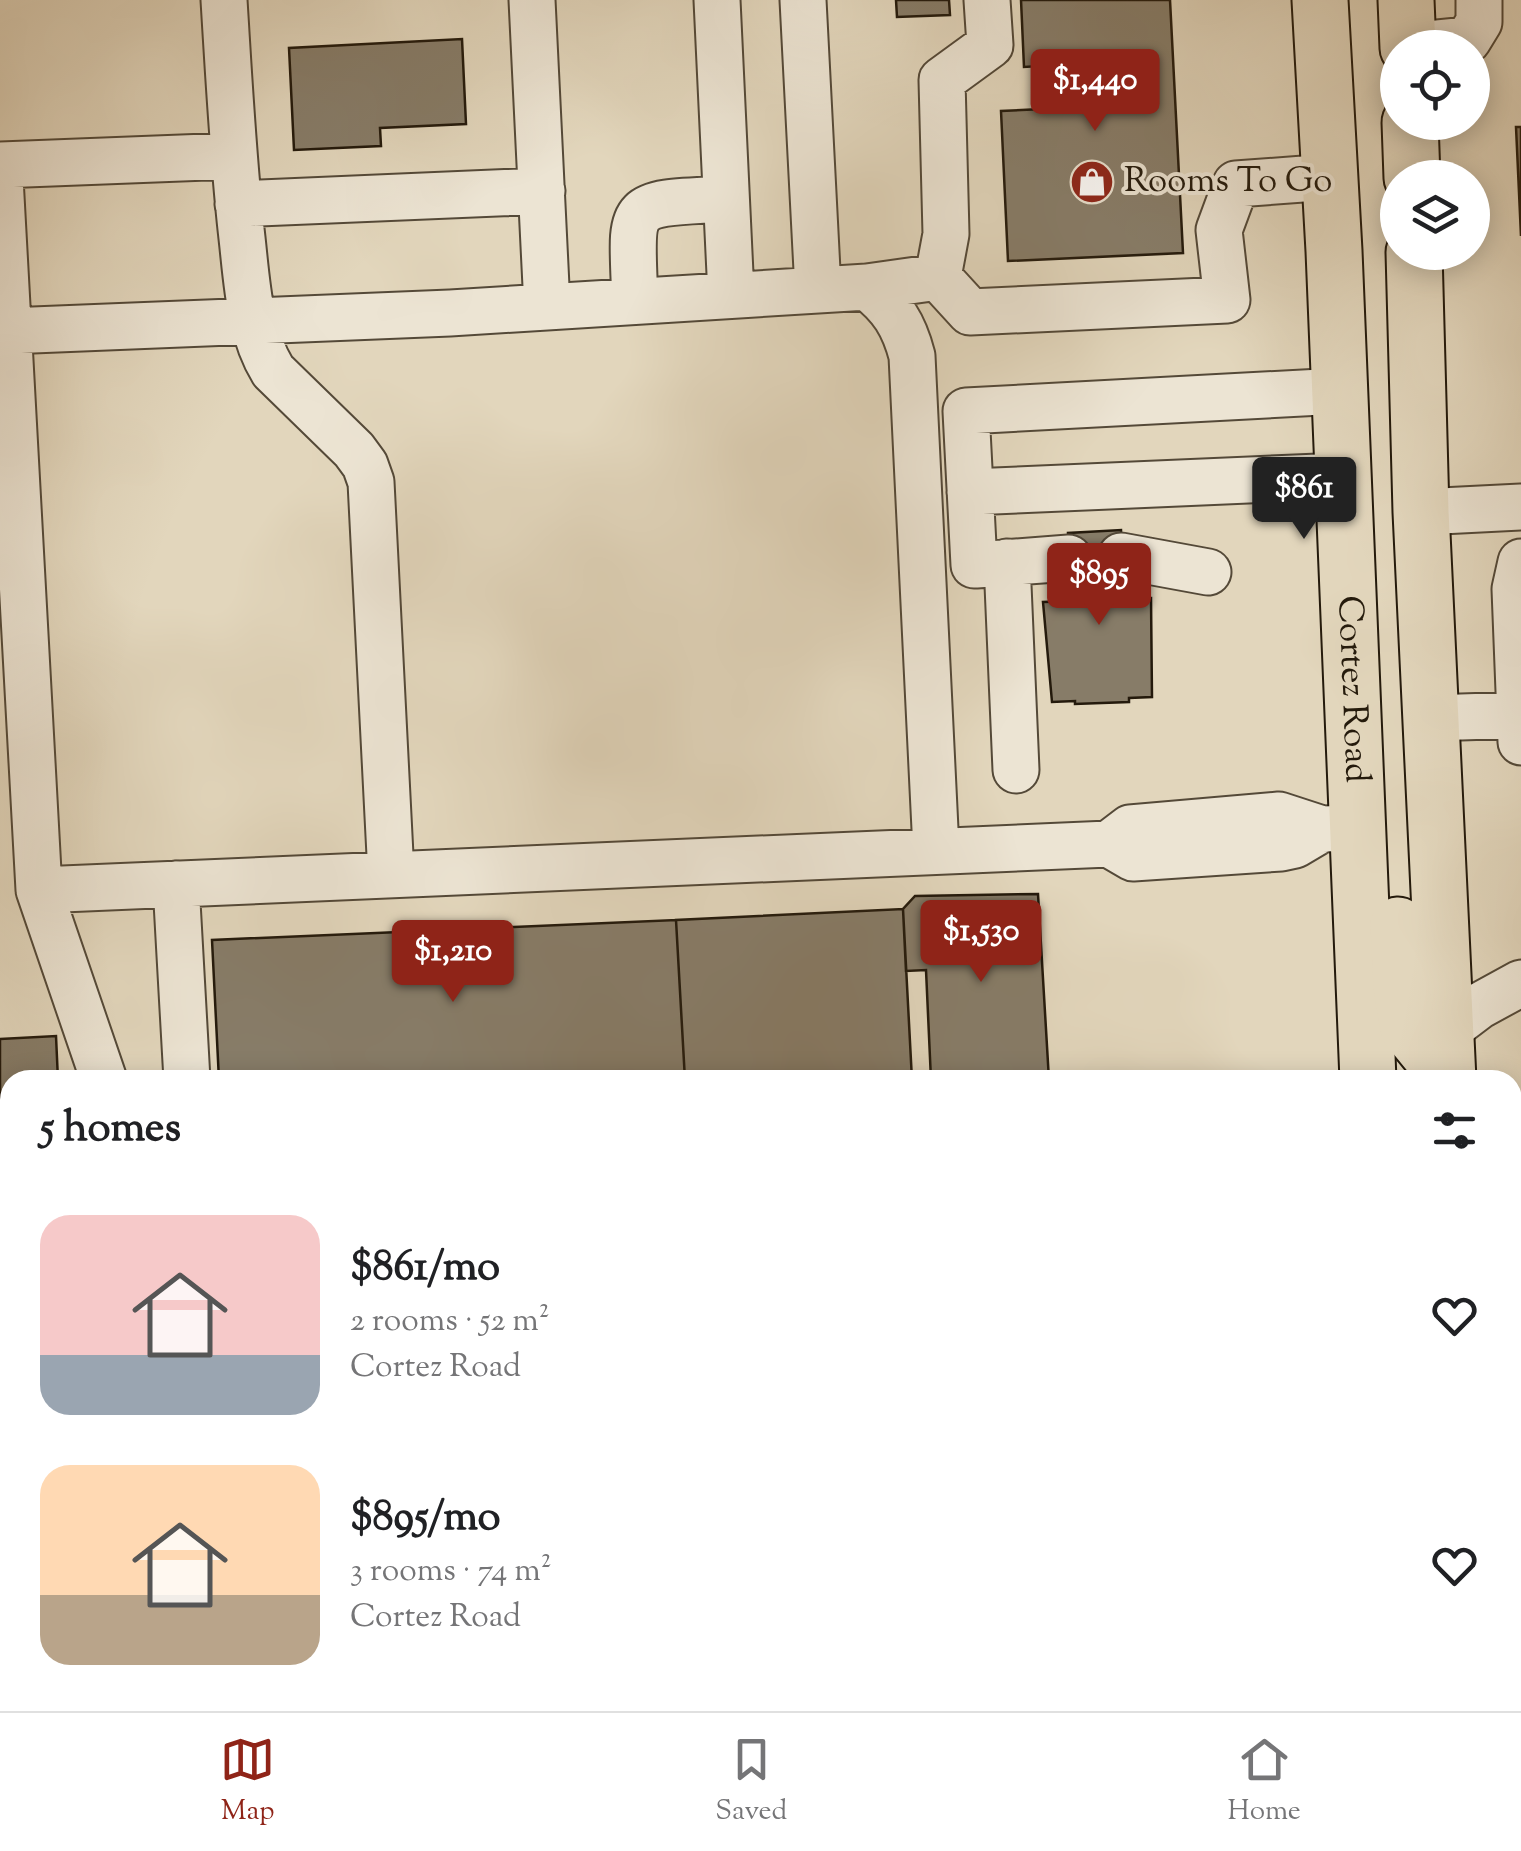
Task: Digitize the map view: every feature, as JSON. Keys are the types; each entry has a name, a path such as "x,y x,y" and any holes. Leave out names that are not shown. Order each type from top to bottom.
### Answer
{"main road":[{"name":"Cortez Road","path":"1320,0 1343,476 1340,829 1372,1069"},
{"path":"1414,270 1421,512 1448,1063"},
{"path":"1340,829 1388,886 1397,915 1401,988 1408,1028 1448,1063"}],"street":[{"path":"224,0 232,156 253,320 265,358 274,372 354,450 371,482 390,875"},
{"path":"532,0 548,307"},
{"path":"717,0 731,295"},
{"path":"803,0 818,290"},
{"path":"938,277 946,234 942,80 990,45 987,0"},
{"path":"1474,30 1479,22 1479,0"},
{"path":"0,165 232,156"},
{"path":"938,277 970,312 1227,300 1220,230 1236,184 1330,177"},
{"path":"0,178 39,890 101,1070"},
{"path":"238,204 542,191"},
{"path":"635,301 632,235 635,219 643,209 655,204 726,199"},
{"path":"8,331 548,307 867,287 938,277"},
{"path":"867,287 888,303 898,318 912,356 936,850"},
{"path":"1016,770 990,564 970,492 966,412 1340,391"},
{"path":"970,492 1343,476"},
{"path":"1421,512 1521,507"},
{"path":"1122,556 1208,572"},
{"path":"924,570 1069,558"},
{"path":"1431,718 1520,724 1515,589 1521,562"},
{"path":"39,890 1109,844 1130,828 1278,815 1340,829"},
{"path":"176,884 187,1070"},
{"path":"1448,1063 1479,1006 1521,983"}],"building":[{"path":"896,0 949,0 950,15 897,17"},
{"name":"Rooms To Go","path":"1021,0 1170,0 1183,253 1008,261 1001,111 1042,109 1040,66 1024,67"},
{"path":"462,39 466,124 380,128 381,146 294,150 289,48"},
{"path":"1516,127 1521,127 1521,236"},
{"path":"1121,530 1124,599 1151,598 1152,697 1129,698 1129,702 1052,702 1043,602 1071,601 1068,533"},
{"path":"1038,894 1048,1070 931,1070 926,970 906,971 903,909 915,896"},
{"path":"903,909 911,1070 684,1070 676,920"},
{"path":"676,920 684,1070 218,1070 212,940"},
{"path":"56,1036 58,1070 0,1070 0,1039"}],"place":[{"name":"Rooms To Go","path":"1092,182"}]}
